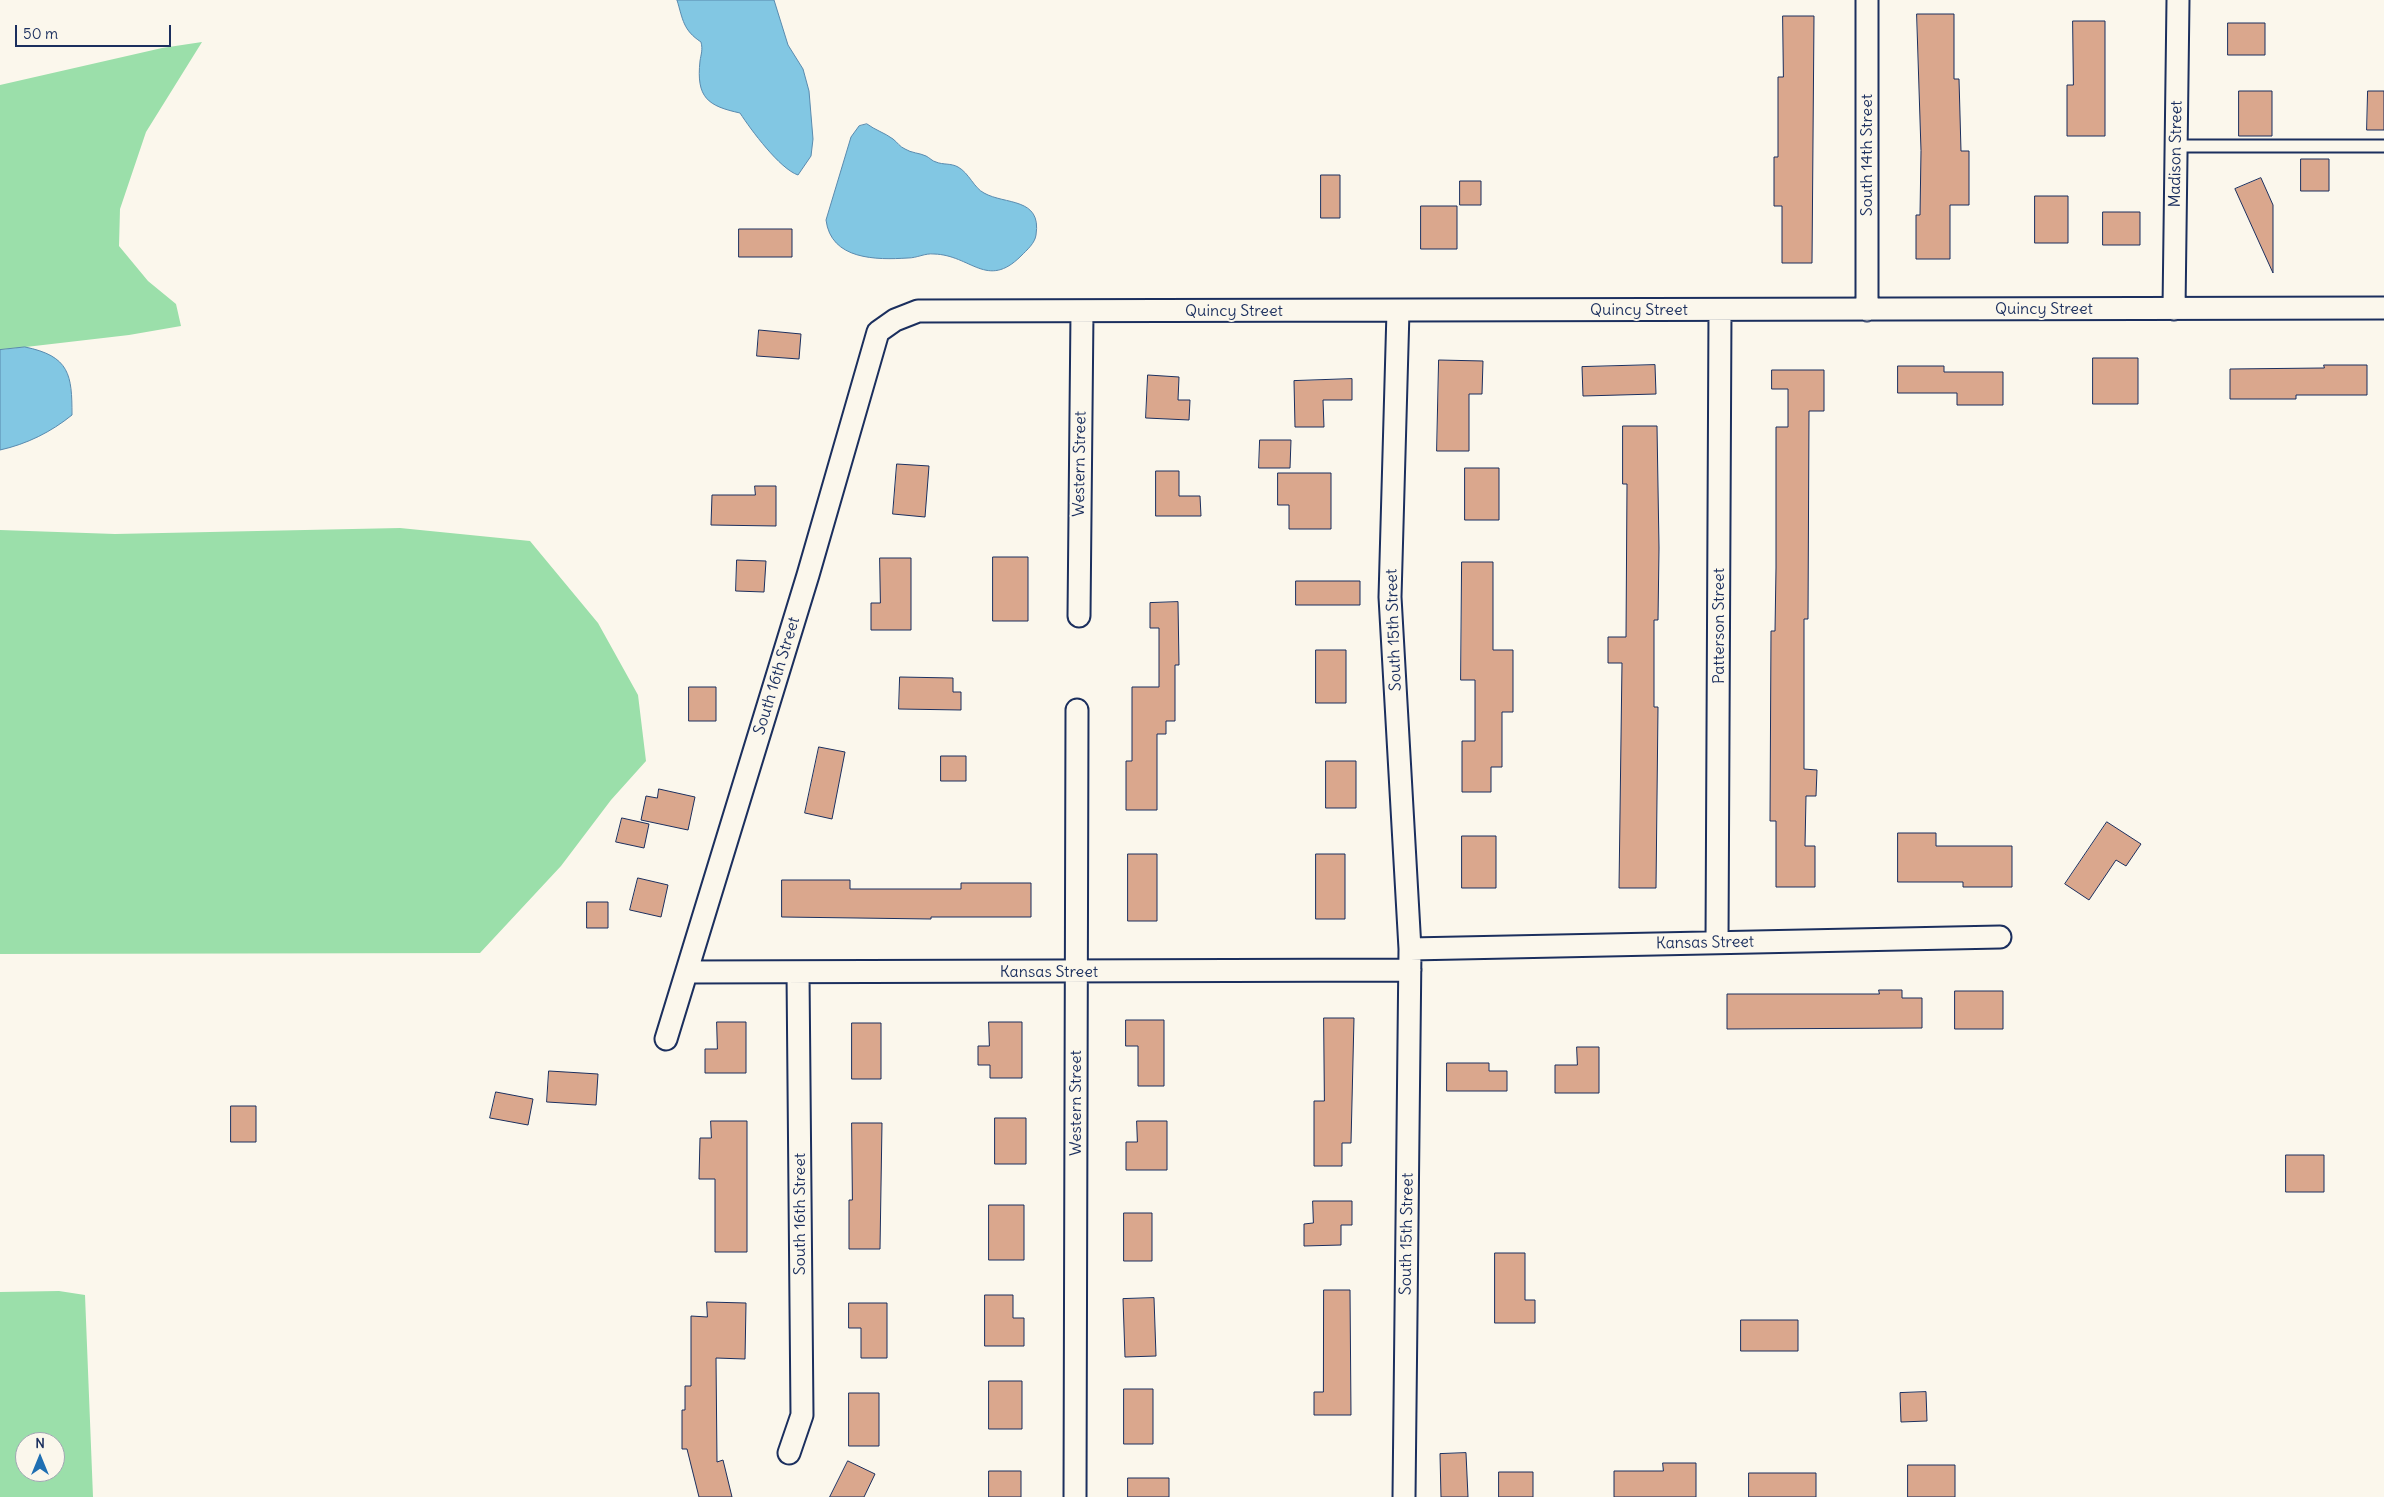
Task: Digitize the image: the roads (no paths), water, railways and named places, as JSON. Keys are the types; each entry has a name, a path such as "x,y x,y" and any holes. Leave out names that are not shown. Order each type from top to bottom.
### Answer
{"street":[{"name":"South 14th Street","path":"1867,0 1867,310"},
{"name":"Madison Street","path":"2174,309 2178,0"},
{"name":"Quincy Street","path":"895,320 918,311 2384,308"},
{"name":"Patterson Street","path":"1717,942 1720,310"},
{"name":"South 15th Street","path":"1398,311 1390,597 1410,949 1404,1497"},
{"name":"Western Street","path":"1078,616 1082,312"},
{"name":"South 16th Street","path":"666,1039 688,972 878,332 895,320"},
{"name":"Western Street","path":"1076,1497 1077,710"},
{"name":"Kansas Street","path":"1410,949 2000,937"},
{"name":"Kansas Street","path":"688,972 1410,970"},
{"name":"South 16th Street","path":"789,1453 802,1415 798,972"}],"lane":[{"path":"2176,146 2384,146"}],"water":[{"path":"677,0 774,0 788,45 803,69 809,91 813,139 811,156 798,175 783,165 758,139 740,113 720,107 706,98 702,92 699,74 701,42 687,29"},
{"path":"867,124 890,137 907,150 924,155 939,163 958,167 980,191 1028,208 1033,214 1036,223 1036,235 1032,244 1009,266 988,271 947,256 931,254 895,259 857,255 836,243 830,233 826,220 851,137 859,126"},
{"path":"25,347 51,356 60,362 65,369 71,389 72,415 38,437 0,450 0,350"}]}
